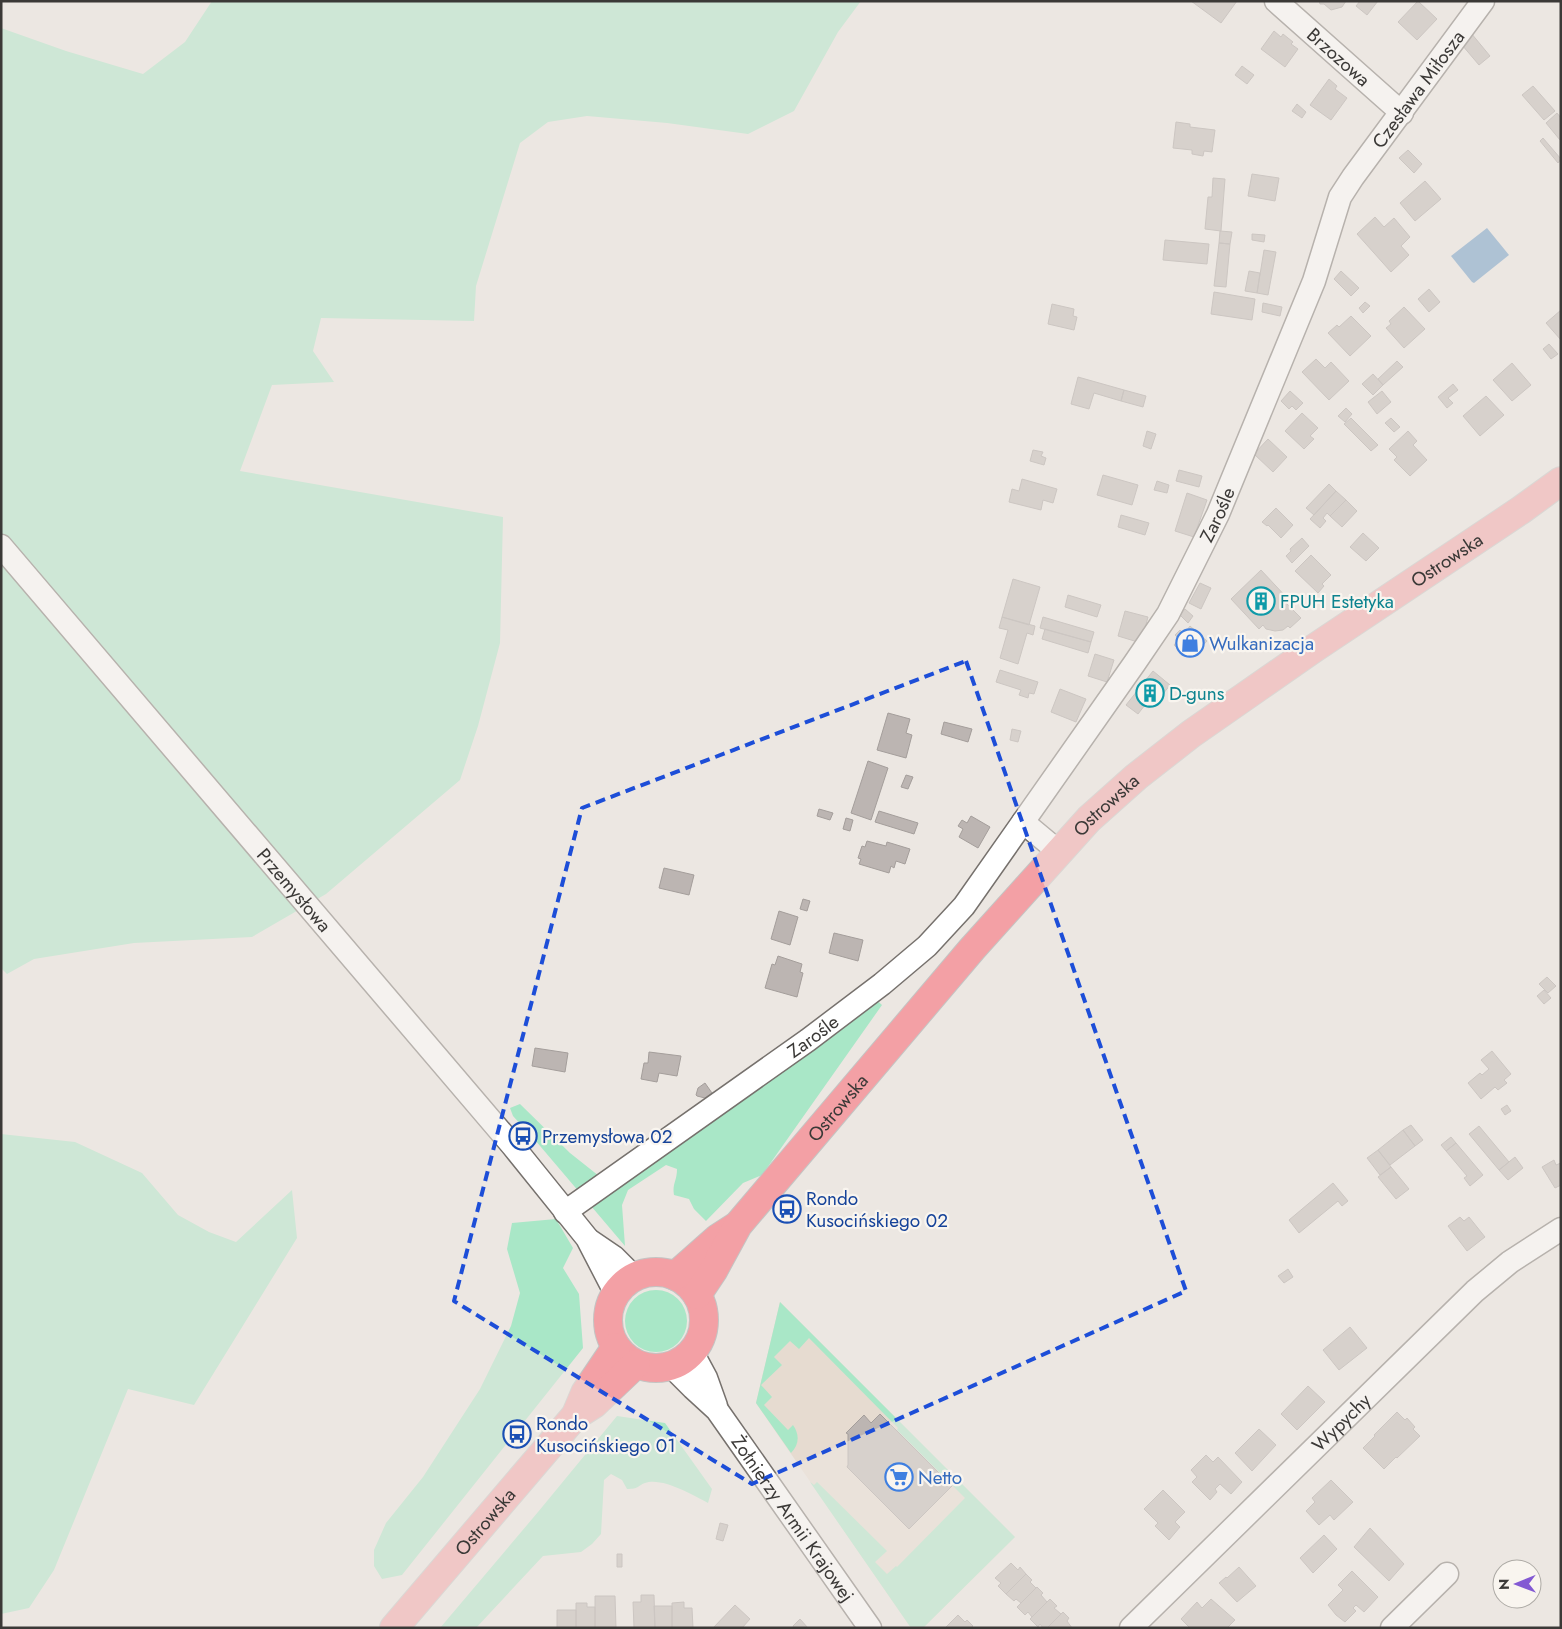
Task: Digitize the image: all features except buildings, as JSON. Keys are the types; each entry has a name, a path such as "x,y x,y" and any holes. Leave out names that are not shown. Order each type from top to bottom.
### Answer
{"main road":[{"name":"Ostrowska","path":"697,1295 718,1264 738,1225 960,963 1089,819 1191,734 1305,654 1521,510 1561,481"},
{"name":"Ostrowska","path":"675,1276 718,1238 738,1225"},
{"path":"654,1272 675,1276 687,1284 697,1295 703,1309 704,1324 700,1339 681,1359 659,1368 648,1368 636,1364 625,1357 616,1347 609,1330 609,1311 625,1286 654,1272"},
{"name":"Ostrowska","path":"394,1628 575,1416 585,1393 616,1347"},
{"name":"Ostrowska","path":"575,1416 594,1404 636,1364"}],"street":[{"name":"Brzozowa","path":"1276,1 1402,113"},
{"name":"Czesława Miłosza","path":"1353,177 1483,1"},
{"name":"Zarośle","path":"565,1212 808,1040 882,984 927,946 964,906 1168,614 1196,562 1218,514 1314,281 1340,197 1353,177"},
{"name":"Przemysłowa","path":"1,546 512,1146 586,1238 614,1256 625,1286"},
{"path":"1023,822 1059,852"},
{"name":"Wypychy","path":"1131,1628 1474,1291 1510,1262 1561,1229"},
{"name":"Żołnierzy Armii Krajowej","path":"681,1359 706,1378 718,1410 870,1628"},
{"path":"1392,1628 1447,1574"}],"highlighted area":[{"path":"966,661 1186,1291 752,1484 454,1301 582,808"}],"shaded area":[{"path":"780,1302 1015,1537 923,1628 911,1628 756,1403"}],"green space":[{"path":"212,1 861,1 838,32 794,111 748,134 667,123 587,116 548,122 520,143 476,286 474,321 321,318 313,351 334,382 272,385 240,471 503,517 500,643 478,726 460,780 326,894 252,937 134,943 34,959 7,974 1,968 1,28 66,51 143,74 185,42"},
{"path":"871,995 882,1005 762,1175 743,1183 706,1221 694,1209 689,1199 674,1195 677,1169 666,1165 628,1190 622,1205 625,1246 513,1116 510,1108 520,1104 570,1153 599,1176"},
{"path":"1,1134 75,1142 142,1173 178,1215 209,1232 236,1242 292,1190 297,1238 194,1405 128,1389 54,1570 29,1608 1,1614"},
{"path":"556,1219 573,1248 563,1268 579,1294 583,1348 402,1575 382,1579 374,1566 374,1550 386,1523 423,1477 480,1389 511,1326 520,1293 507,1249 512,1223"},
{"path":"656,1290 673,1295 678,1299 682,1304 687,1321 682,1338 678,1343 673,1347 656,1352 639,1347 634,1343 630,1338 625,1321 630,1304 634,1299 639,1295"},
{"path":"780,1302 1015,1537 923,1628 911,1628 810,1482 814,1485 817,1482 887,1551 875,1562 887,1574 897,1567 965,1498 809,1338 799,1349 790,1341 774,1357 782,1365 761,1385 772,1397 764,1405 788,1430 793,1425 797,1432 798,1440 796,1447 791,1453 756,1403"},
{"path":"617,1416 665,1423 712,1489 708,1503 660,1482 645,1483 636,1488 627,1489 622,1480 611,1474 604,1480 601,1534 592,1544 581,1552 543,1556 476,1628 440,1628 538,1512"}],"water":[{"path":"1487,228 1509,255 1474,283 1451,256"}],"place":[{"name":"FPUH Estetyka","path":"1261,601"},
{"name":"Wulkanizacja","path":"1190,643"},
{"name":"D-guns","path":"1150,693"},
{"name":"Przemysłowa 02","path":"523,1136"},
{"name":"Rondo Kusocińskiego 02","path":"787,1209"},
{"name":"Rondo Kusocińskiego 01","path":"517,1434"},
{"name":"Netto","path":"899,1477"}]}
